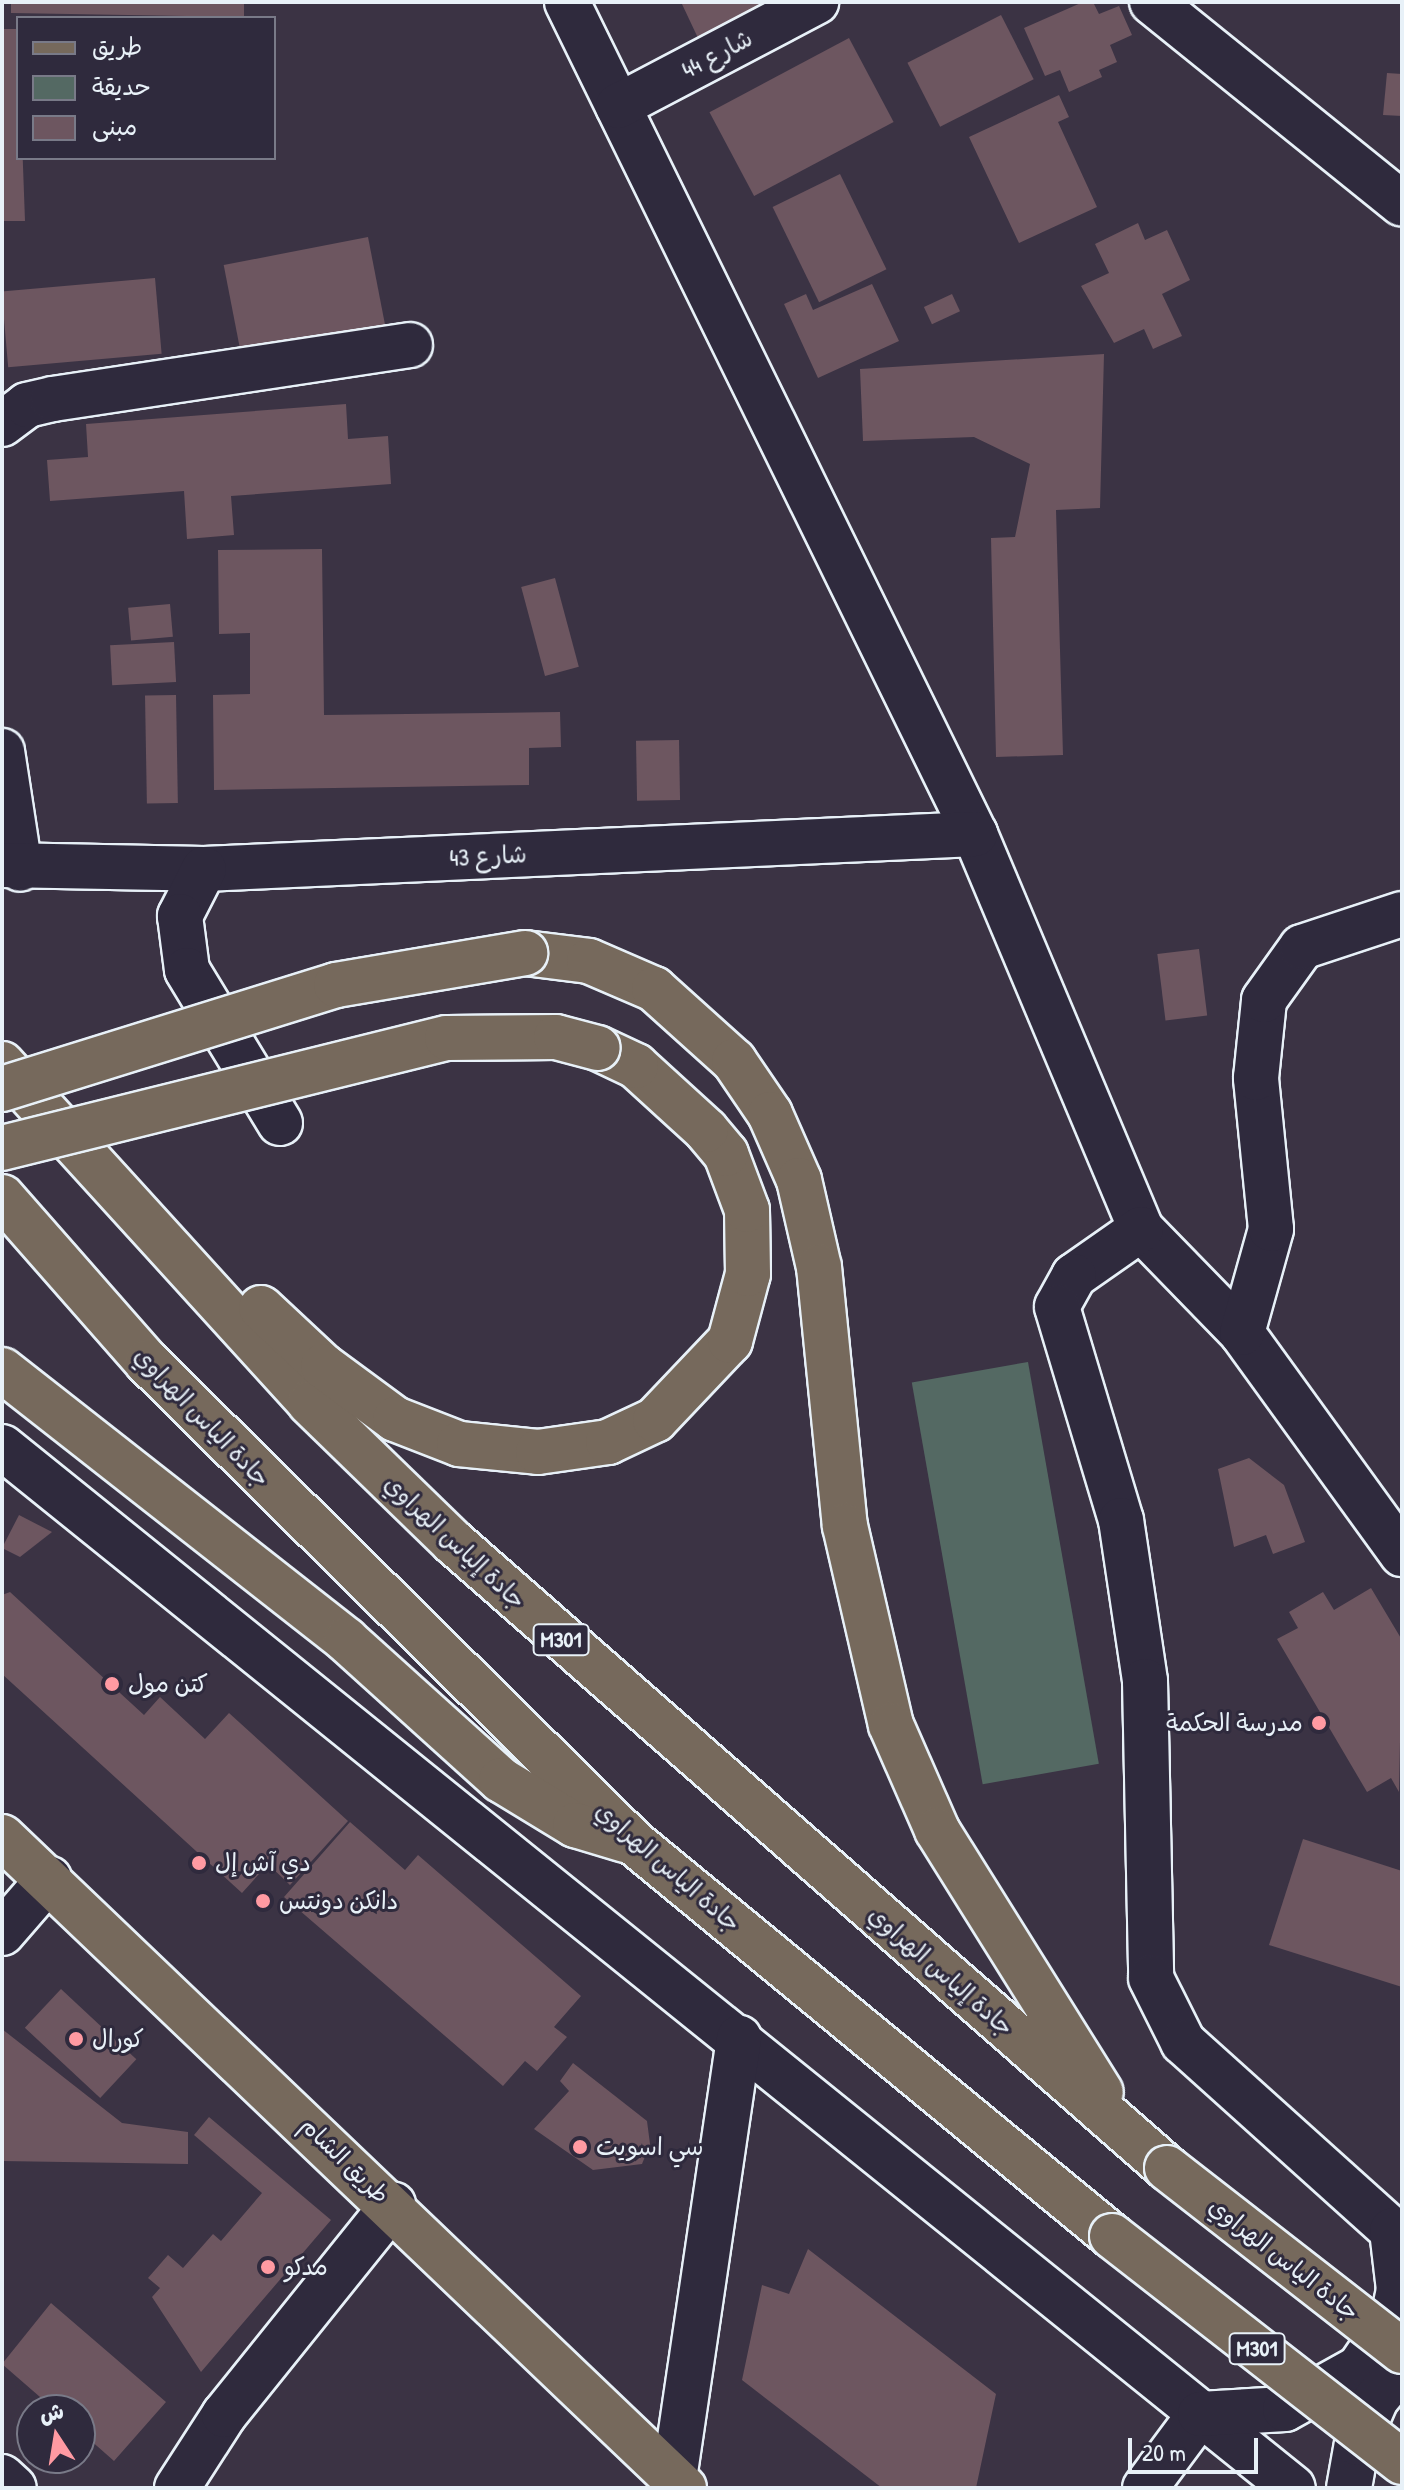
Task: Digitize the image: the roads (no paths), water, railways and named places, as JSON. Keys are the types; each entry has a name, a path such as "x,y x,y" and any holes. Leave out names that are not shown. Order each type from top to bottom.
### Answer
{"main road":[{"path":"2,1089 336,985 478,956 589,961 622,971 687,1014 752,1085 799,1180 819,1267 845,1526 867,1639 912,1778 1001,1933 1130,2135"},
{"path":"2,1148 447,1038 556,1037 636,1066 706,1130 740,1184 749,1252 730,1341 655,1420 608,1442 538,1452 459,1444 424,1431 323,1366 96,1166"},
{"name":"جادة إلياس الهراوي","path":"2,1064 310,1403 453,1542 1167,2168"},
{"name":"جادة الياس الهراوي","path":"2,1197 147,1362 633,1842 1112,2236 1402,2462"},
{"path":"2,1370 346,1640 533,1803 633,1842"},
{"name":"طريق الشام","path":"2,1837 393,2205 679,2484"},
{"name":"جادة الياس الهراوي","path":"1167,2168 1402,2351"}],"street":[{"path":"567,2 975,834 1141,1229 1242,1333 1402,1554"},
{"name":"شارع 44","path":"618,106 816,2"},
{"path":"1152,2 1402,204"},
{"path":"2,424 27,405 53,399 410,345"},
{"path":"2,751 11,867"},
{"name":"شارع 43","path":"11,867 204,869 975,834"},
{"path":"204,869 180,916 187,970 280,1123"},
{"path":"1242,1333 1271,1229 1256,1078 1264,1000 1302,947 1402,914"},
{"path":"1141,1229 1074,1276 1057,1307 1121,1520 1145,1681 1151,1978 1183,2042 1397,2234 1400,2259 1393,2318 1359,2368 1285,2409 1200,2414"},
{"path":"2,1447 739,2038 1293,2488"},
{"path":"2,1933 49,1879"},
{"path":"679,2484 739,2038"},
{"path":"177,2488 224,2415 393,2205"},
{"path":"1349,2488 1357,2443 1376,2399 1402,2368"},
{"path":"1145,2488 1200,2414"},
{"path":"2,2477 14,2488"}],"place":[{"name":"كتن مول","path":"112,1684"},
{"name":"مدرسة الحكمة","path":"1319,1723"},
{"name":"دي آش إل","path":"199,1863"},
{"name":"دانكن دونتس","path":"263,1901"},
{"name":"كورال","path":"76,2039"},
{"name":"سي اسويت","path":"580,2147"},
{"name":"مدكو","path":"268,2267"}]}
